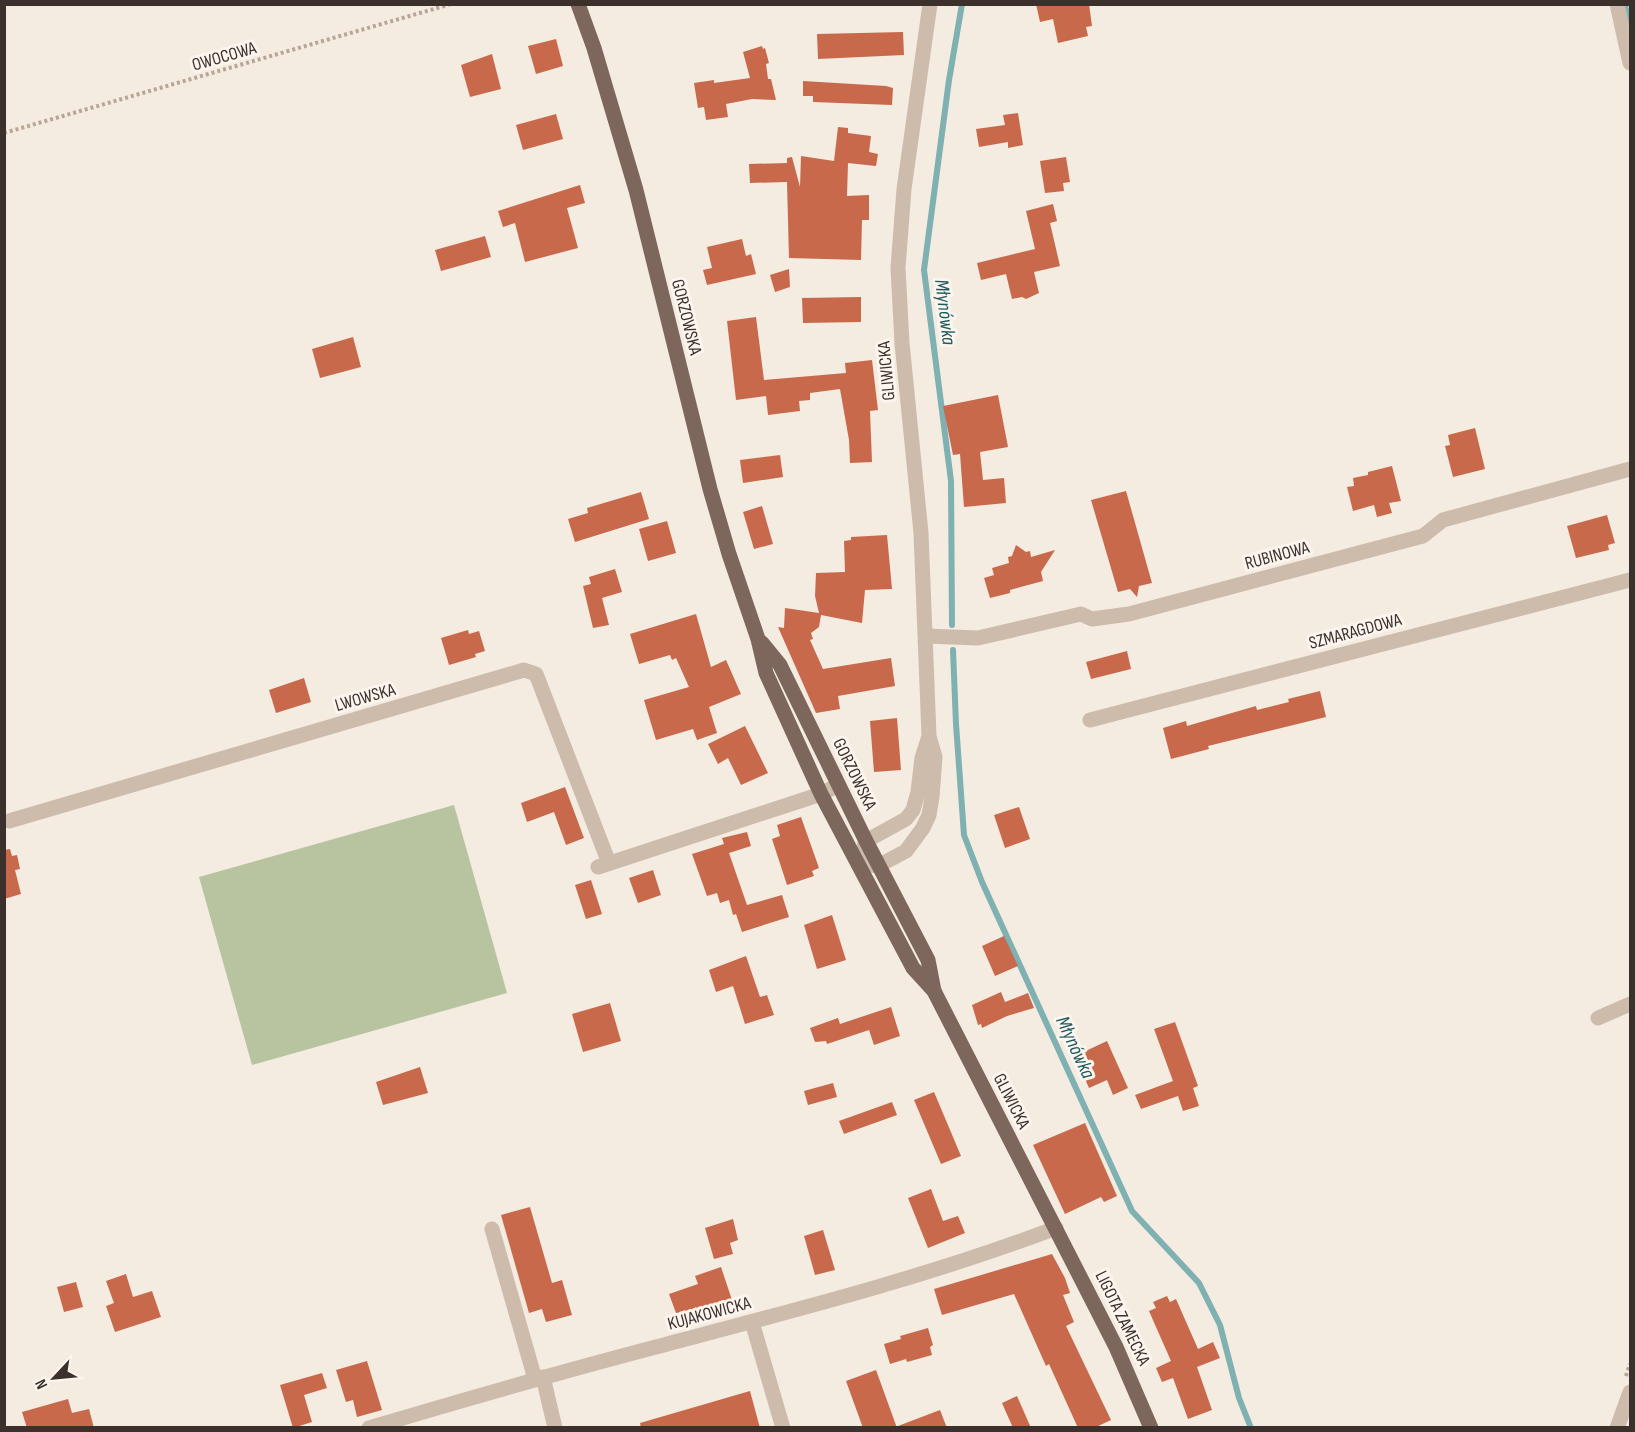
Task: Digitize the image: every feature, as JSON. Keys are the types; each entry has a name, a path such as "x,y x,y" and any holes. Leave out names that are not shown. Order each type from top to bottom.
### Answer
{"main road":[{"name":"GORZOWSKA","path":"578,4 594,48 636,190 710,489 758,639 766,673 820,794 858,863"},
{"name":"GORZOWSKA","path":"758,639 780,665 878,866"},
{"name":"GLIWICKA","path":"858,863 913,968 934,991 1056,1228"},
{"name":"GLIWICKA","path":"878,866 928,960 934,991"},
{"name":"LIGOTA ZAMECKA","path":"1056,1228 1116,1347 1151,1428"}],"street":[{"name":"GLIWICKA","path":"878,866 906,851 923,828 929,815 935,757 929,736 921,533 897,268 904,189 930,4"},
{"path":"1617,4 1630,63"},
{"name":"RUBINOWA","path":"926,636 978,638 1081,614 1092,619 1129,614 1423,536 1443,520 1630,469"},
{"name":"SZMARAGDOWA","path":"1090,720 1630,579"},
{"name":"LWOWSKA","path":"9,821 524,670 536,674 604,865 820,794"},
{"name":"GLIWICKA","path":"866,842 906,819 913,810 918,792 922,758 929,736"},
{"path":"820,794 838,785"},
{"path":"866,842 858,863 878,866"},
{"path":"1598,1018 1630,1004"},
{"name":"KUJAKOWICKA","path":"369,1428 539,1378 752,1322 956,1264 1056,1228"},
{"path":"492,1229 555,1428"},
{"path":"752,1322 783,1428"},
{"path":"1617,1428 1630,1392"}],"path":[{"name":"OWOCOWA","path":"4,132 451,4"}],"green space":[{"path":"454,805 507,993 252,1065 199,877"}],"building":[{"path":"1036,4 1089,4 1092,26 1086,27 1088,36 1058,43 1053,19 1040,22"},
{"path":"903,32 904,55 818,59 817,34"},
{"path":"556,39 563,66 536,74 528,46"},
{"path":"762,46 763,49 765,48 769,63 766,64 768,79 771,79 776,100 752,99 726,104 728,117 706,120 704,107 698,108 694,83 750,78 743,52"},
{"path":"492,54 501,89 470,97 461,65"},
{"path":"803,81 886,86 893,88 892,105 813,102 813,96 803,96"},
{"path":"1018,113 1023,145 1008,148 1008,142 979,147 976,129 1005,125 1003,115"},
{"path":"556,114 563,139 523,150 516,125"},
{"path":"838,127 848,128 848,133 871,136 869,152 878,154 876,166 848,163 847,196 869,195 869,220 862,220 861,260 789,258 787,182 750,183 749,164 787,163 787,158 792,157 800,187 801,156 834,161"},
{"path":"1066,157 1070,182 1063,183 1064,191 1045,193 1040,161"},
{"path":"580,185 585,203 567,208 578,248 525,262 515,223 503,227 498,211"},
{"path":"1053,204 1057,221 1050,223 1060,266 1034,272 1039,293 1026,299 1022,297 1012,299 1006,274 981,280 977,263 1035,249 1026,211"},
{"path":"485,236 491,257 441,271 435,250"},
{"path":"742,239 746,256 751,254 756,274 707,285 703,270 712,268 707,247"},
{"path":"789,269 790,287 775,292 770,275"},
{"path":"861,297 861,322 803,323 802,298"},
{"path":"756,317 764,380 846,373 845,363 872,360 878,410 870,411 872,462 850,463 849,440 840,389 810,393 810,400 799,401 800,411 768,415 766,396 736,400 727,321"},
{"path":"353,337 361,367 320,378 312,349"},
{"path":"998,395 1008,447 980,452 983,480 1004,478 1006,503 964,507 960,454 953,455 943,406"},
{"path":"1475,428 1485,469 1453,477 1445,446 1450,445 1448,435"},
{"path":"780,455 783,477 743,483 740,460"},
{"path":"1392,466 1401,501 1389,503 1392,513 1377,517 1374,505 1353,511 1347,487 1354,486 1353,478"},
{"path":"1126,491 1152,583 1139,586 1137,597 1130,589 1118,592 1091,500"},
{"path":"641,492 649,519 575,542 568,519 588,513 587,508"},
{"path":"762,506 773,544 754,549 743,512"},
{"path":"1607,515 1615,543 1608,545 1609,550 1576,558 1567,526"},
{"path":"667,521 676,553 648,561 639,529"},
{"path":"887,535 892,589 865,590 862,623 821,615 819,627 811,633 813,639 810,640 823,669 891,658 895,686 838,696 840,709 816,713 778,627 784,628 785,608 819,613 815,596 816,573 845,572 844,541 851,540 851,537"},
{"path":"1016,545 1026,552 1030,551 1031,557 1055,550 1041,572 1043,581 990,598 984,578 994,575 992,568 1009,563 1008,557 1012,556"},
{"path":"615,569 622,592 602,598 609,625 593,628 583,586 591,584 589,577"},
{"path":"696,614 711,667 726,660 741,694 709,707 717,733 697,740 693,729 656,740 644,700 689,687 676,658 672,660 670,655 639,664 630,634"},
{"path":"468,630 469,634 479,631 485,651 475,654 476,657 449,665 441,638"},
{"path":"1127,651 1131,669 1091,679 1086,662"},
{"path":"304,678 311,702 276,713 269,690"},
{"path":"1320,691 1326,717 1208,746 1209,749 1171,759 1163,728 1186,721 1187,726 1256,706 1257,710"},
{"path":"897,718 901,770 874,772 870,721"},
{"path":"745,726 768,773 741,785 728,758 718,764 708,744"},
{"path":"565,787 584,838 566,845 554,812 527,822 521,803"},
{"path":"1019,807 1030,839 1005,848 994,815"},
{"path":"801,817 819,868 812,871 814,876 787,885 772,839 780,836 777,825"},
{"path":"747,832 751,846 729,853 747,905 782,895 789,917 742,932 736,914 733,915 729,900 720,903 717,893 707,896 692,854 724,844 722,838"},
{"path":"10,849 12,856 17,855 20,869 15,870 21,894 4,899 4,850"},
{"path":"653,870 661,895 638,903 629,878"},
{"path":"591,880 602,914 586,919 575,885"},
{"path":"832,915 846,960 817,969 804,925"},
{"path":"1004,936 1018,966 995,976 982,946"},
{"path":"746,956 760,997 767,995 774,1015 745,1024 733,986 716,992 709,970"},
{"path":"1001,992 1005,1002 1028,993 1034,1008 1007,1016 982,1028 981,1024 978,1025 972,1005"},
{"path":"610,1003 621,1041 583,1052 572,1014"},
{"path":"891,1007 900,1036 874,1045 869,1030 827,1044 826,1041 815,1042 810,1028 838,1018 840,1024"},
{"path":"1175,1022 1198,1086 1193,1088 1199,1106 1183,1111 1178,1096 1141,1109 1135,1095 1173,1081 1154,1029"},
{"path":"1107,1041 1128,1088 1113,1095 1107,1080 1089,1088 1075,1056"},
{"path":"420,1067 428,1093 383,1105 376,1082"},
{"path":"833,1083 837,1097 808,1105 804,1091"},
{"path":"934,1092 961,1156 941,1164 914,1100"},
{"path":"892,1102 897,1115 844,1134 839,1121"},
{"path":"1085,1123 1117,1196 1104,1202 1101,1197 1065,1214 1033,1145"},
{"path":"931,1189 943,1221 958,1216 965,1233 928,1248 908,1198"},
{"path":"530,1207 552,1283 562,1280 572,1315 546,1322 542,1309 529,1313 501,1215"},
{"path":"733,1219 738,1240 730,1243 733,1254 714,1259 705,1228"},
{"path":"823,1230 835,1270 815,1275 804,1236"},
{"path":"1052,1254 1070,1293 1063,1295 1074,1322 1066,1326 1111,1420 1094,1428 1078,1428 1049,1364 1046,1366 1014,1294 942,1315 934,1289"},
{"path":"721,1267 733,1303 679,1321 669,1294 698,1284 695,1276"},
{"path":"126,1274 133,1297 152,1291 161,1317 115,1332 106,1306 114,1303 106,1281"},
{"path":"76,1282 83,1307 64,1312 57,1287"},
{"path":"1167,1296 1170,1302 1176,1299 1198,1349 1213,1342 1220,1358 1197,1367 1212,1410 1188,1419 1173,1378 1162,1382 1156,1368 1171,1361 1149,1311 1156,1308 1153,1302"},
{"path":"928,1328 933,1345 930,1347 932,1355 890,1364 884,1344 901,1339 900,1336"},
{"path":"367,1361 382,1410 357,1417 353,1400 346,1402 336,1370"},
{"path":"876,1370 897,1428 863,1428 846,1381"},
{"path":"322,1373 327,1388 304,1395 312,1422 293,1428 280,1385"},
{"path":"750,1391 760,1428 641,1428 640,1423"},
{"path":"1017,1396 1031,1428 1013,1428 1002,1403"},
{"path":"68,1399 72,1413 89,1409 94,1428 27,1428 22,1412"},
{"path":"940,1410 947,1428 899,1428 898,1426"}],"waterway":[{"name":"Młynówka","path":"952,625 951,481 924,270 949,80 962,4"},
{"path":"1625,4 1630,29"},
{"name":"Młynówka","path":"953,650 964,835 982,882 1132,1211 1199,1283 1220,1325 1239,1398 1251,1428"}]}
